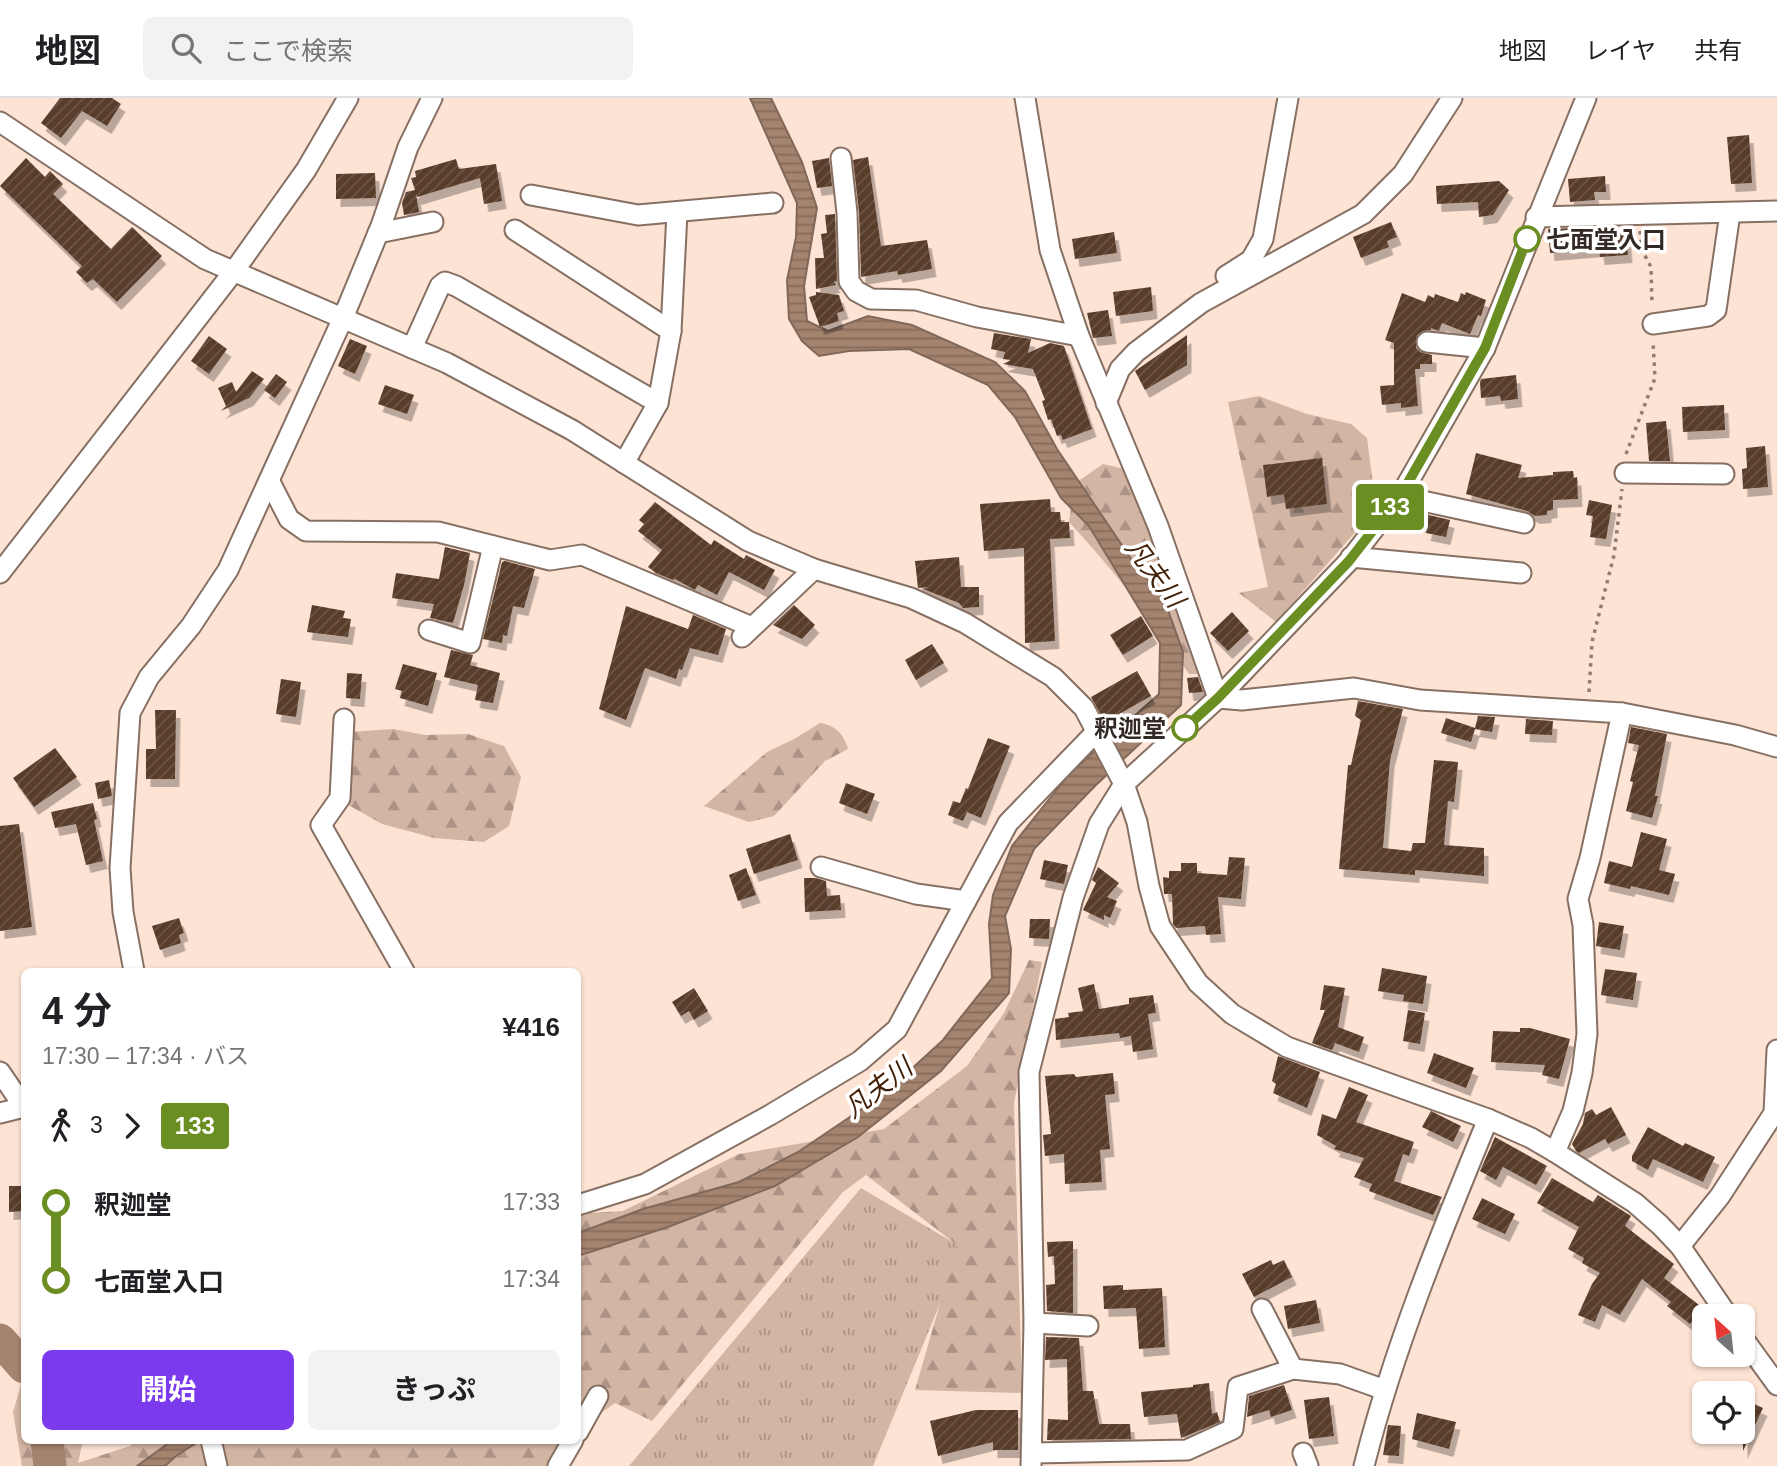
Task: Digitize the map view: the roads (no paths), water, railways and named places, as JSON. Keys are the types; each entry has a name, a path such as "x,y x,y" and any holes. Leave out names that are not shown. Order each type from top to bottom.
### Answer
{"street":[{"path":"0,573 233,271 306,170 348,98"},
{"path":"133,968 123,912 120,868 130,713 149,677 191,625 228,570 343,318 378,233 408,146 432,98"},
{"path":"1025,98 1050,250 1079,336 1158,526 1218,698"},
{"path":"1216,295 1214,284 1251,260 1263,239 1288,98"},
{"path":"1106,403 1120,369 1136,352 1201,303 1363,214 1403,174 1452,98"},
{"path":"1385,1390 1340,1374 1293,1369 1237,1387 1233,1429 1187,1450 1032,1460 1034,1323 1029,1072 1073,898 1099,824 1124,784 1218,698 1351,557 1402,493 1485,348 1586,98"},
{"path":"0,122 205,259 447,363 572,430 748,541 814,569 911,598 965,623 1053,677 1084,708 1124,784 1137,822 1149,886 1160,926 1198,983 1232,1014 1287,1047 1488,1119 1555,1152 1635,1203 1660,1225 1680,1247 1720,1304"},
{"path":"841,158 847,214 849,281 856,291 871,299 916,299 977,317 1079,336"},
{"path":"531,195 638,215 773,203"},
{"path":"1536,217 1777,211"},
{"path":"624,463 658,403 671,331 677,213"},
{"path":"1653,324 1708,317 1716,310 1730,213"},
{"path":"378,233 432,222"},
{"path":"515,230 671,331"},
{"path":"412,348 440,286 445,282 658,403"},
{"path":"1427,342 1485,348"},
{"path":"1625,473 1724,474"},
{"path":"270,482 289,519 306,531 438,532 550,561 582,555 747,632 814,569"},
{"path":"1402,493 1418,500 1524,523"},
{"path":"429,630 470,643 493,546"},
{"path":"1351,557 1521,573"},
{"path":"1218,698 1242,700 1354,688 1420,700 1622,713 1735,735 1777,747"},
{"path":"1555,1152 1573,1111 1587,1034 1583,925 1578,899 1590,858 1622,713"},
{"path":"344,719 340,798 321,825 402,968"},
{"path":"581,1204 645,1184 770,1115 860,1061 897,1029 1008,823 1096,732"},
{"path":"821,867 916,894 966,901"},
{"path":"1680,1247 1720,1196 1774,1113 1777,1050"},
{"path":"0,1072 21,1103"},
{"path":"0,1113 21,1108"},
{"path":"1364,1466 1385,1390 1438,1241 1488,1119"},
{"path":"1262,1309 1293,1369"},
{"path":"1034,1323 1088,1326"},
{"path":"1755,1355 1777,1385"},
{"path":"581,1427 598,1396"},
{"path":"212,1444 217,1466"},
{"path":"558,1466 571,1444"}],"waterway":[{"path":"0,1340 21,1364"},
{"path":"47,1444 50,1466"}],"place":[{"name":"七面堂入口","path":"1527,239"},
{"name":"釈迦堂","path":"1185,728"}],"water label":[{"name":"凡夫川","path":"1155,573"},
{"name":"凡夫川","path":"878,1088"}]}
